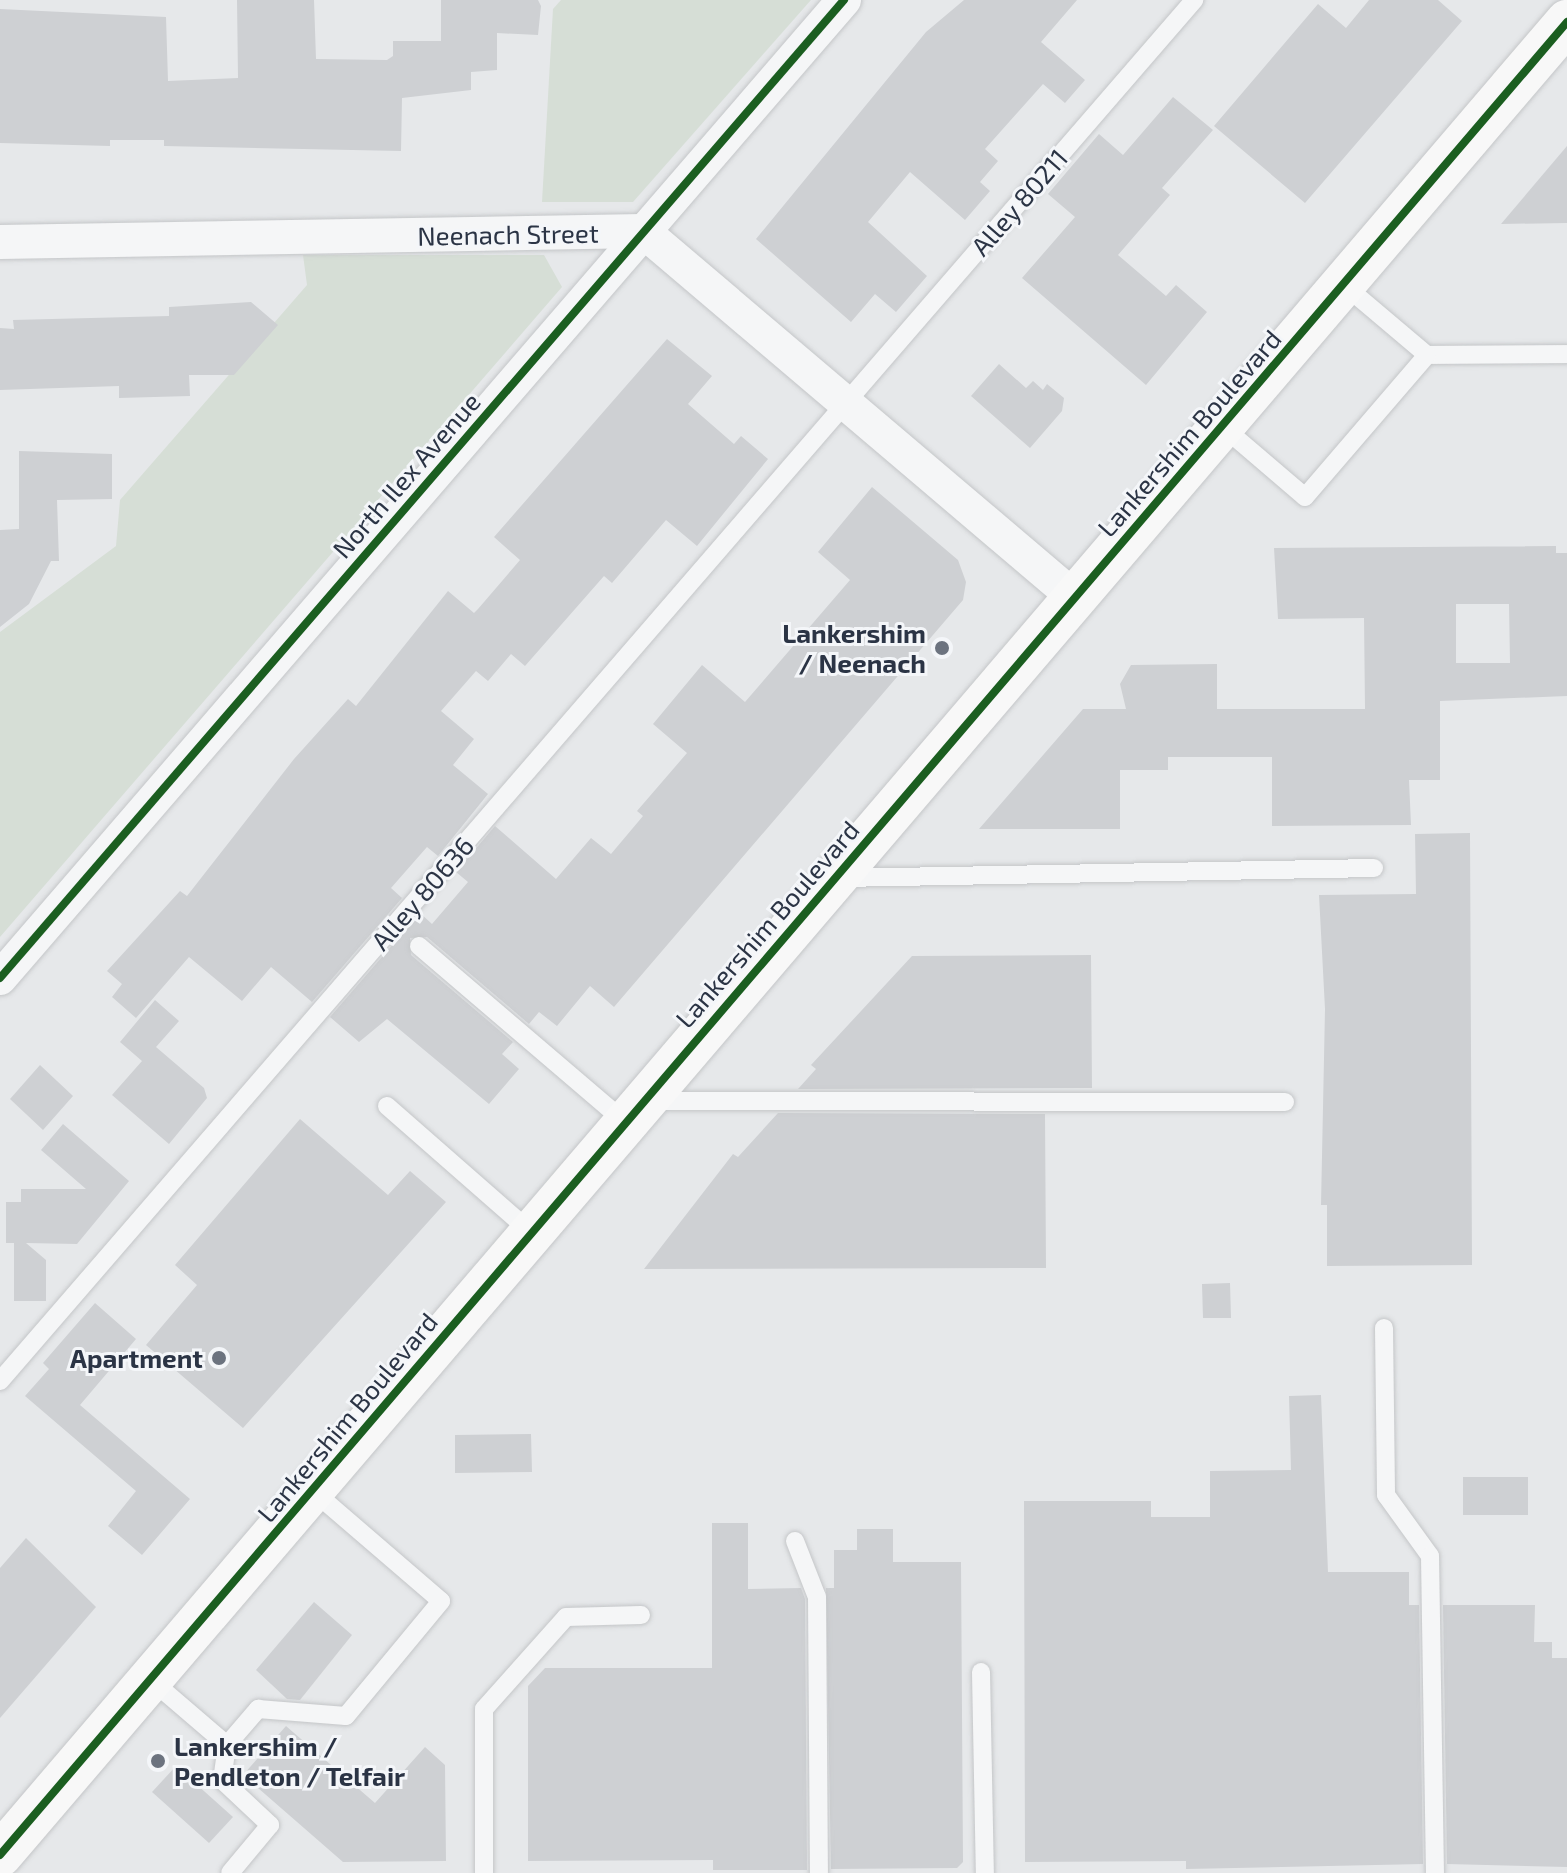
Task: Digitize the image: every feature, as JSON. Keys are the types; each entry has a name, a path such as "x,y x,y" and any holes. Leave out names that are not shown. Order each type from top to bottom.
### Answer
{"main road":[{"name":"Lankershim Boulevard","path":"0,1855 530,1231 1567,22"}],"street":[{"name":"North Ilex Avenue","path":"0,978 844,0"},
{"name":"Neenach Street","path":"0,242 643,231"},
{"path":"643,231 843,404 1074,597"}],"lane":[{"name":"Alley 80211","path":"843,404 1194,0"},
{"path":"1343,284 1427,355 1567,354"},
{"path":"1222,426 1305,497 1427,355"},
{"name":"Alley 80636","path":"0,1381 843,404"},
{"path":"833,878 1374,868"},
{"path":"419,946 633,1111 1285,1102"},
{"path":"387,1106 530,1231"},
{"path":"1384,1328 1386,1495 1430,1556 1435,1873"},
{"path":"230,1873 270,1825 222,1780 227,1745 258,1709 346,1716 441,1601 312,1490"},
{"path":"795,1541 817,1597 819,1873"},
{"path":"484,1873 484,1709 566,1617 641,1615"},
{"path":"981,1672 985,1873"},
{"path":"150,1679 227,1745"}],"shaded area":[{"path":"561,0 811,0 633,202 542,202 553,9"},
{"path":"303,255 544,255 562,287 0,937 0,632 116,546 120,500 307,285"}],"building":[{"path":"237,0 314,0 316,59 387,60 393,56 393,41 441,41 441,0 538,0 541,6 538,35 497,33 497,70 471,72 471,90 402,98 401,151 164,146 164,140 110,140 110,146 0,143 0,9 166,17 168,81 238,78"},
{"path":"964,0 1077,0 1041,42 1085,80 1065,103 1043,84 985,149 998,161 980,182 990,191 965,220 910,172 868,222 927,276 896,312 875,294 851,322 756,239 926,32"},
{"path":"1369,0 1438,0 1462,21 1305,203 1214,126 1318,4 1346,28"},
{"path":"1173,97 1213,130 1162,188 1170,195 1118,255 1166,296 1176,285 1207,312 1146,385 1022,278 1075,217 1048,194 1099,134 1123,155"},
{"path":"1567,146 1567,223 1501,224"},
{"path":"251,302 278,325 234,375 189,375 190,396 119,398 119,386 0,390 0,328 14,329 13,320 169,316 169,307"},
{"path":"667,339 712,376 688,404 734,444 741,436 768,459 697,546 666,520 612,583 604,576 525,666 511,654 488,681 476,671 441,711 474,739 453,765 488,794 438,856 427,847 391,888 402,898 312,1002 271,967 242,1001 189,957 136,1018 112,997 122,984 107,971 180,891 187,896 294,759 348,699 356,706 448,591 474,613 478,609 520,560 494,537"},
{"path":"999,364 1026,388 1033,381 1043,390 1047,384 1064,398 1062,411 1030,448 971,396"},
{"path":"19,451 112,454 112,499 57,500 59,561 51,561 29,604 0,627 0,530 19,529"},
{"path":"872,487 958,560 966,582 963,600 614,1007 590,986 557,1026 539,1012 529,1024 427,937 410,938 411,955 513,1042 502,1054 519,1069 489,1104 387,1019 359,1042 330,1017 420,913 432,924 468,882 456,872 495,826 556,879 591,838 611,854 643,816 637,811 687,753 653,724 702,665 745,702 850,580 818,552"},
{"path":"1556,546 1556,553 1567,553 1567,696 1440,701 1440,780 1409,780 1411,825 1272,826 1272,757 1168,757 1168,770 1120,770 1120,829 979,829 1083,709 1126,709 1120,684 1131,665 1217,664 1217,709 1365,709 1364,618 1278,619 1274,548","holes":["1456,604 1509,604 1510,663 1456,663"]},
{"path":"1470,833 1472,1265 1327,1266 1327,1205 1321,1205 1325,1009 1319,895 1416,894 1415,834"},
{"path":"1091,955 1092,1088 798,1089 816,1069 811,1065 912,956"},
{"path":"155,1000 179,1021 156,1047 204,1088 207,1098 169,1144 112,1095 142,1061 120,1042"},
{"path":"40,1065 73,1096 43,1130 10,1099"},
{"path":"778,1113 1045,1114 1046,1268 644,1269 733,1154 738,1157"},
{"path":"300,1119 388,1195 410,1171 446,1202 243,1428 146,1345 197,1285 175,1265"},
{"path":"63,1124 129,1181 77,1244 26,1243 46,1260 46,1301 14,1301 14,1243 6,1243 6,1202 21,1202 21,1189 86,1189 41,1150"},
{"path":"1230,1283 1231,1318 1203,1318 1202,1284"},
{"path":"95,1303 136,1339 80,1405 190,1499 142,1555 108,1526 136,1491 25,1396 49,1369 43,1363"},
{"path":"1321,1395 1328,1572 1409,1572 1409,1605 1419,1605 1423,1864 1186,1869 1186,1861 1025,1862 1024,1501 1151,1501 1151,1517 1210,1517 1210,1471 1291,1470 1289,1396"},
{"path":"531,1434 532,1472 455,1473 455,1435"},
{"path":"1463,1477 1528,1477 1528,1515 1463,1515"},
{"path":"712,1523 748,1523 748,1589 801,1588 805,1599 807,1870 713,1870 713,1860 528,1861 528,1686 545,1668 712,1668"},
{"path":"857,1529 893,1529 893,1562 961,1562 963,1862 957,1868 831,1869 826,1588 834,1588 834,1550 857,1550"},
{"path":"26,1538 96,1607 0,1718 0,1568"},
{"path":"314,1602 352,1635 300,1700 287,1699 256,1670"},
{"path":"1443,1605 1535,1605 1534,1642 1552,1642 1552,1658 1567,1658 1567,1867 1447,1864"},
{"path":"286,1726 375,1803 425,1747 445,1765 446,1861 343,1862 243,1775"},
{"path":"176,1766 233,1817 209,1843 152,1792"}],"cycle path":[{"path":"0,978 844,0"},
{"path":"0,1855 1567,22"}],"place":[{"name":"Lankershim / Neenach","path":"942,648"},
{"name":"Apartment","path":"219,1358"},
{"name":"Lankershim / Pendleton / Telfair","path":"158,1761"}]}
